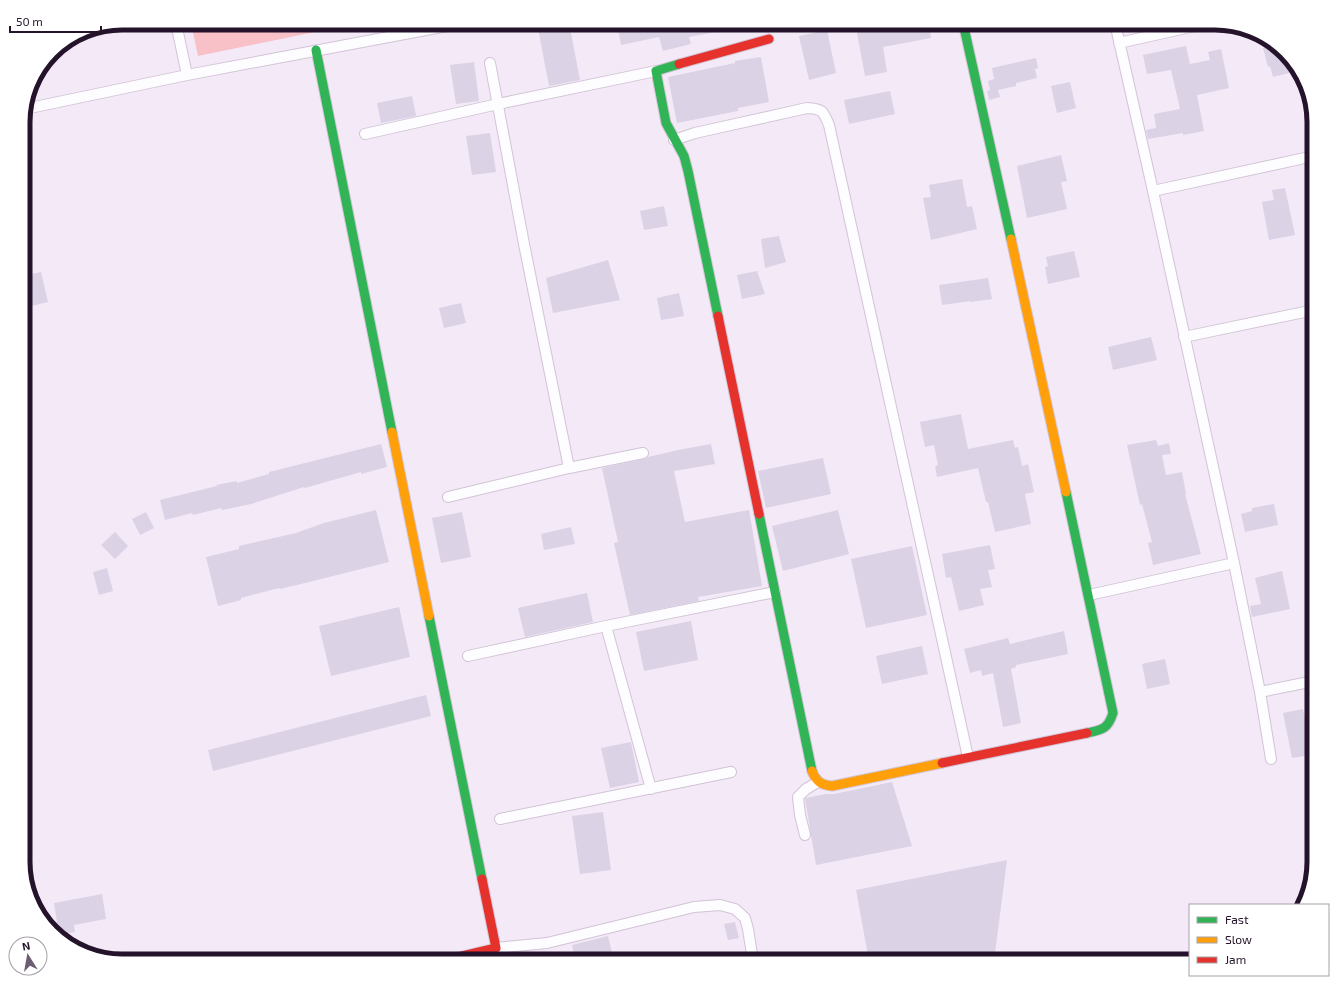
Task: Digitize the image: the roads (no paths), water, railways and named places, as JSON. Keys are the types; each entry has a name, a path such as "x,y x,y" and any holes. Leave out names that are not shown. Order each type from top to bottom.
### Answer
{"street":[{"path":"177,30 187,75"},
{"path":"31,108 187,75 425,30"},
{"path":"656,71 666,123 684,156 688,171 811,769 818,782 826,786 832,786 1102,730 1110,722 1113,713 1089,595 966,30"},
{"path":"1116,30 1234,563 1260,692 1271,759"},
{"path":"1119,42 1175,30"},
{"path":"365,134 656,71 769,40"},
{"path":"316,50 496,948"},
{"path":"490,63 569,468"},
{"path":"674,140 807,108 818,108 824,114 829,125 833,141 968,757"},
{"path":"1153,191 1307,158"},
{"path":"1184,337 1307,311"},
{"path":"448,497 569,468 643,453"},
{"path":"1089,595 1234,563"},
{"path":"468,656 606,626 775,592"},
{"path":"606,626 651,788"},
{"path":"1260,692 1307,682"},
{"path":"500,819 732,772"},
{"path":"804,836 798,797 806,789 818,782"},
{"path":"471,954 496,948 548,943 694,907 720,905 735,909 745,918 752,954"}]}
